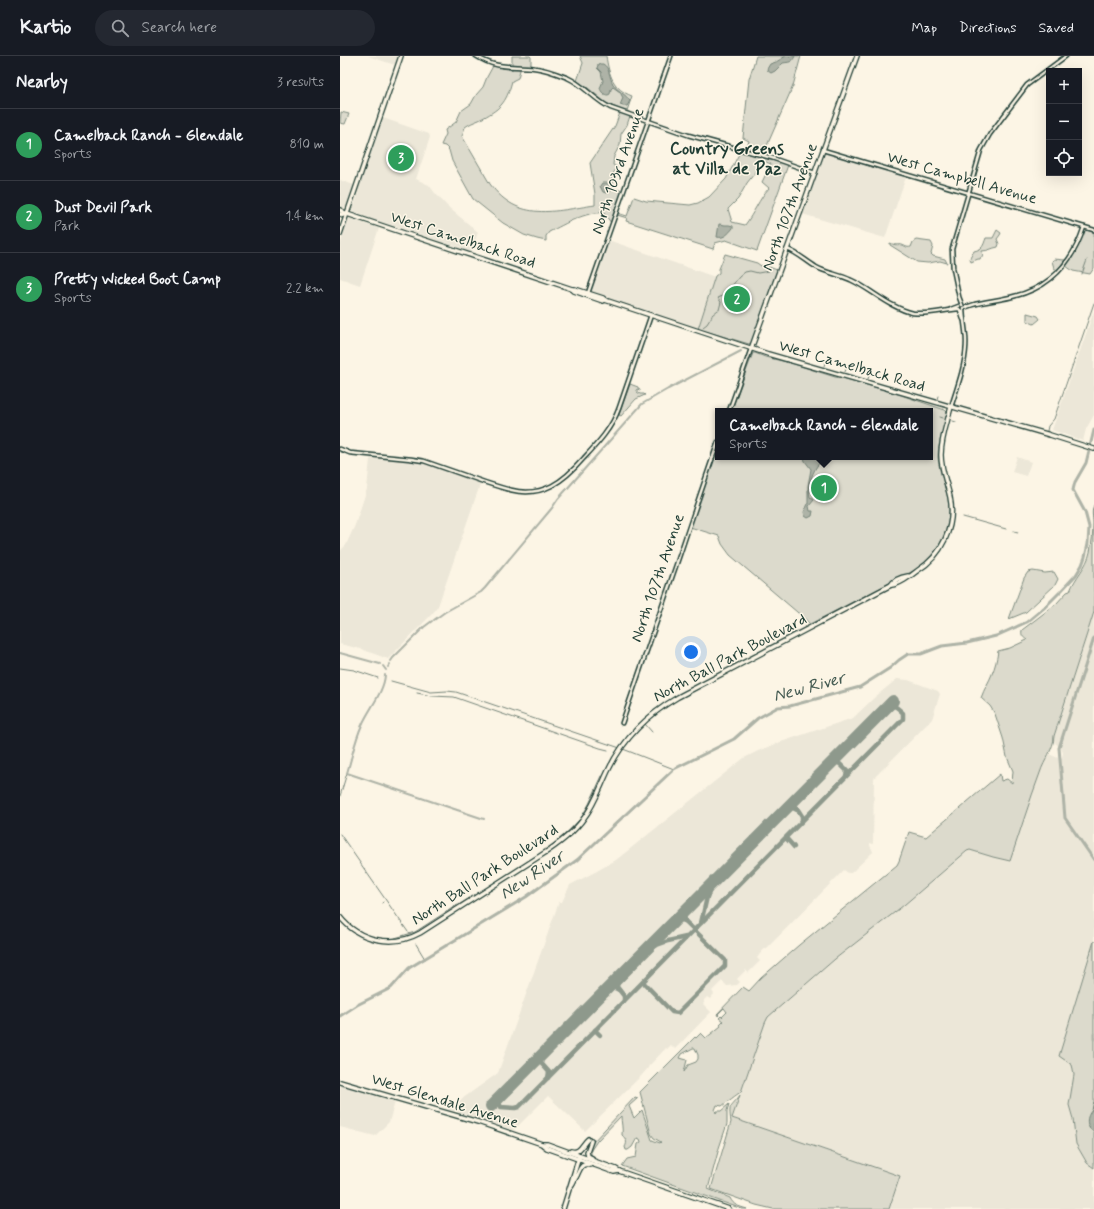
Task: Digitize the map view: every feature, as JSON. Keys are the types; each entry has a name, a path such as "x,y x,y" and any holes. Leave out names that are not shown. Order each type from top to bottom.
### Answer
{"main road":[{"path":"340,234 401,56"},
{"name":"North 107th Avenue","path":"751,349 857,56"},
{"name":"West Camelback Road","path":"340,210 347,214 603,298 605,300 751,349 1094,449"},
{"name":"West Camelback Road","path":"340,214 347,214"},
{"name":"West Camelback Road","path":"572,289 603,301 605,300"},
{"name":"North Ball Park Boulevard","path":"340,917 356,932 366,937 378,940 401,940 421,932 552,848 577,827 590,810 618,753 645,720 654,713 672,700 891,585 893,582 921,569 933,559 941,548 949,528 951,517 951,502 942,468 941,453 942,438 951,407"},
{"name":"West Glendale Avenue","path":"340,1082 471,1120 542,1144 547,1144 600,1167 614,1172 619,1171"},
{"path":"563,1209 571,1186 574,1183 574,1162 564,1152 569,1150 575,1152 578,1151 584,1142 590,1140 587,1154 596,1161"},
{"path":"574,1176 580,1158"},
{"name":"West Glendale Avenue","path":"580,1158 596,1161 616,1168 619,1171 729,1209"},
{"path":"574,1176 584,1164 600,1167"}],"street":[{"path":"476,56 486,62 498,66 536,68 568,78 585,89 604,105 693,136 776,159 815,173"},
{"name":"North 103rd Avenue","path":"588,293 671,56"},
{"path":"951,407 966,354 966,338 953,268 952,249 979,153 990,134 1028,85 1066,56"},
{"name":"West Campbell Avenue","path":"823,150 1094,230"},
{"path":"787,249 800,255 815,267 851,280 904,310 925,314 1018,295 1036,288 1046,282 1063,266 1078,243 1084,227"},
{"path":"340,449 350,453 420,460 507,489 521,492 538,490 552,486 567,477 574,470 602,439 615,418 651,315"},
{"name":"North 107th Avenue","path":"729,408 751,349"},
{"name":"North 107th Avenue","path":"622,723 715,451"}],"shaded area":[{"path":"368,56 398,56 395,65"},
{"path":"512,56 531,57 531,66 521,66 518,78 512,81 510,89 501,105 479,120 465,127 462,136 490,184 501,196 513,205 525,209 551,211 595,205 595,194 590,163 615,126 621,110 606,103 577,81 583,63 580,56 606,56 611,75 616,85 632,96 627,111 631,113 627,125 621,134 620,145 614,156 613,165 618,167 611,176 613,188 622,191 614,212 627,216 634,197 646,201 690,205 698,203 709,197 726,179 740,152 745,153 749,141 743,138 749,79 756,56 801,56 793,86 762,157 788,165 757,251 726,240 715,243 713,249 626,221 627,218 614,214 611,223 604,213 583,216 549,232 546,236 546,241 524,235 503,223 473,199 452,161 449,150 445,146 441,145 446,134 445,130 456,122 461,111 471,104 483,87 493,66 512,70","holes":["761,160 771,164 762,182 769,188 745,225 732,222 728,209 738,199"]},
{"path":"786,56 795,56 791,61 783,63 775,71 771,73 768,71 767,69 770,64"},
{"path":"600,64 605,66 615,86 630,101 627,106 620,105 623,98 620,92 613,87 608,95 601,91 600,88 603,81 601,72 597,68"},
{"path":"341,112 349,114 345,124 340,123"},
{"path":"383,118 429,134 430,137 416,179 429,185 448,207 478,232 471,253 405,229 370,219 352,211 367,161"},
{"path":"827,153 906,177 885,238 802,214 824,155"},
{"path":"340,180 354,185 346,208 344,209 340,208"},
{"path":"602,183 608,183 612,187 611,191 607,193 603,192 600,186"},
{"path":"350,218 379,228 360,285 340,278 340,246 347,221"},
{"path":"719,224 733,226 733,228 728,234 717,237"},
{"path":"1085,229 1094,232 1094,268 1090,274 1073,271 1066,266 1080,243"},
{"path":"997,230 1001,233 997,239 999,244 998,247 982,251 983,257 971,262 970,258 974,251 982,247 986,238 993,238"},
{"path":"916,240 931,242 933,246 931,254 933,256 945,259 947,263 940,261 928,263 917,262 890,245 890,243 911,247 913,242"},
{"path":"611,241 715,277 698,329 592,293 591,290 608,243"},
{"path":"725,254 777,270 751,343 749,344 698,329 715,276 719,273 719,269"},
{"path":"1054,259 1065,260 1057,270 1054,268 1052,261"},
{"path":"1094,311 1094,415 1086,429 1083,441 1052,430"},
{"path":"1027,313 1038,316 1040,319 1034,324 1027,321"},
{"path":"753,353 755,353 901,395 945,410 947,412 939,445 938,457 948,499 949,510 946,530 937,548 924,563 915,570 810,624 730,555 722,544 719,536 690,527 715,454 715,460 933,460 933,408 732,408"},
{"path":"630,384 640,389 637,389 637,392 645,395 636,399 621,416 619,415"},
{"path":"372,457 423,463 481,482 438,606 388,659 361,649 340,644 340,551 346,545 355,525 367,489 370,459"},
{"path":"1017,457 1031,462 1026,476 1012,472"},
{"path":"823,460 817,466 812,477 809,493 810,497 814,500 809,506 810,511 813,511 812,516 808,518 805,516 804,512 808,504 808,486 811,469 805,461"},
{"path":"1094,505 1094,612 1054,736 1051,750 1036,784 1010,861 970,850 967,851 904,905 835,959 768,1017 741,1092 722,1106 717,1105 715,1110 716,1113 717,1111 721,1111 729,1104 727,1111 727,1124 708,1189 730,1198 735,1204 747,1209 742,1209 622,1166 627,1159 636,1157 638,1144 641,1142 640,1139 637,1138 632,1147 626,1150 626,1141 622,1135 621,1116 597,1141 591,1150 591,1155 593,1157 591,1156 588,1150 591,1144 635,1097 638,1098 629,1106 634,1118 642,1110 652,1140 660,1143 661,1142 654,1138 651,1134 640,1092 695,1037 696,1038 701,1033 706,1038 721,1026 720,1024 723,1021 719,1018 727,1012 724,1008 718,1016 717,1014 743,987 749,991 761,978 799,945 897,865 909,832 926,837 1000,774 1001,781 1007,779 1012,783 1013,771 1007,757 1003,738 995,714 990,706 981,698 996,663 998,651 1010,648 1027,640 1022,634 1022,630 1056,604 1067,592 1070,591 1090,552 1093,534","holes":["695,1048 698,1059 696,1062 688,1065 684,1072 687,1060 680,1058 682,1054"]},
{"path":"1033,571 1045,573 1054,572 1058,579 1055,585 1026,612 1009,619 1024,578 1028,572"},
{"path":"1094,612 1094,941 1084,975 1072,1065 1074,1075 1069,1105 1073,1119 1076,1144 1087,1163 1094,1168 1094,1209 889,1209 900,1176 732,1118 768,1017 835,959 904,905 967,851 970,850 1010,861 1040,771 1049,754 1058,758 1062,757 1063,753 1061,748 1055,743 1054,736"},
{"path":"897,679 908,680 938,691 940,694 932,719 874,778 873,844 870,843 873,852 851,873 844,870 767,948 763,950 757,958 760,961 748,973 746,970 737,979 740,982 737,985 727,986 722,981 712,991 714,994 710,999 707,997 704,1000 703,1004 711,1012 675,1049 671,1045 667,1049 666,1048 642,1075 585,1131 548,1096 514,1130 448,1109 498,1073 559,902 562,902 570,885 616,860 744,758 778,743 853,718"},
{"path":"1094,941 1094,1102 1089,1128 1094,1132 1094,1168 1087,1163 1076,1144 1073,1119 1069,1105 1074,1075 1073,1069 1072,1065 1059,1056"},
{"path":"340,1085 395,1102 389,1122 375,1136 340,1127"},
{"path":"740,1095 732,1118 900,1176 889,1209 773,1209 756,1205 711,1189 731,1122 730,1109 732,1104"},
{"path":"1094,1102 1094,1132 1089,1127 1087,1121"}],"waterway":[{"path":"1082,274 1087,260"},
{"path":"726,295 733,293 731,287 745,272 750,271 758,273 769,271"},
{"path":"719,310 721,302 718,298 725,295"},
{"path":"1047,431 1048,426 1054,419 1094,303"},
{"path":"712,315 718,310"},
{"path":"703,327 712,316"},
{"path":"434,620 445,612 481,592 485,588 558,499 642,404 741,351"},
{"name":"New River","path":"340,1016 357,1005 391,988 409,968 526,897 577,860 674,769 734,739 758,718 778,707 790,706 860,687 890,668 908,654 921,654 942,646 967,643 996,636 1027,622 1045,607 1076,575 1085,557 1088,544 1089,527 1085,512 1073,490 1075,482 1086,463 1094,430"},
{"path":"963,517 1006,529"},
{"path":"1014,531 1018,532"},
{"path":"391,661 424,627 432,621"},
{"path":"1094,638 1059,748 1065,818 1094,860"},
{"path":"340,653 380,664"},
{"path":"383,666 386,670"},
{"path":"340,668 354,670 378,678"},
{"path":"385,675 382,688 365,719 355,743 347,773 484,819"},
{"path":"391,681 431,692 456,692 620,748"},
{"path":"417,693 432,696 454,697 608,750"},
{"path":"645,724 652,732"},
{"path":"623,749 674,769"},
{"path":"340,796 347,773"},
{"path":"581,818 602,776"},
{"path":"495,883 528,862 561,838 579,820"},
{"path":"340,834 408,932"},
{"path":"460,904 483,890"},
{"path":"395,938 415,932 457,905"},
{"path":"416,944 425,959"},
{"path":"1094,1034 1094,1039"}],"taxiway":[{"path":"500,1097 499,1103 501,1107 519,1107 903,719 903,713 898,708 894,706 887,706"},
{"path":"829,765 836,762 840,764 847,771 846,776"},
{"path":"796,798 795,805 802,816 802,821"},
{"path":"785,810 791,807 797,810"},
{"path":"786,838 794,847"},
{"path":"701,923 707,897 720,875"},
{"path":"685,920 684,914 686,909"},
{"path":"643,982 672,1012 678,1013 725,966 725,960 680,916"},
{"path":"672,923 679,919 685,921"},
{"path":"641,955 657,945 686,937"},
{"path":"618,978 617,987 624,996 624,1001"},
{"path":"606,990 613,987 619,990"},
{"path":"595,1030 600,1035"},
{"path":"541,1056 541,1063 549,1072 548,1078"}],"runway":[{"path":"491,1106 893,701"}],"place":[{"name":"Pretty Wicked Boot Camp","path":"401,158"},
{"name":"Dust Devil Park","path":"737,299"},
{"name":"Camelback Ranch - Glendale","path":"824,488"}],"district":[{"name":"Country Greens at Villa de Paz","path":"727,159"}]}
